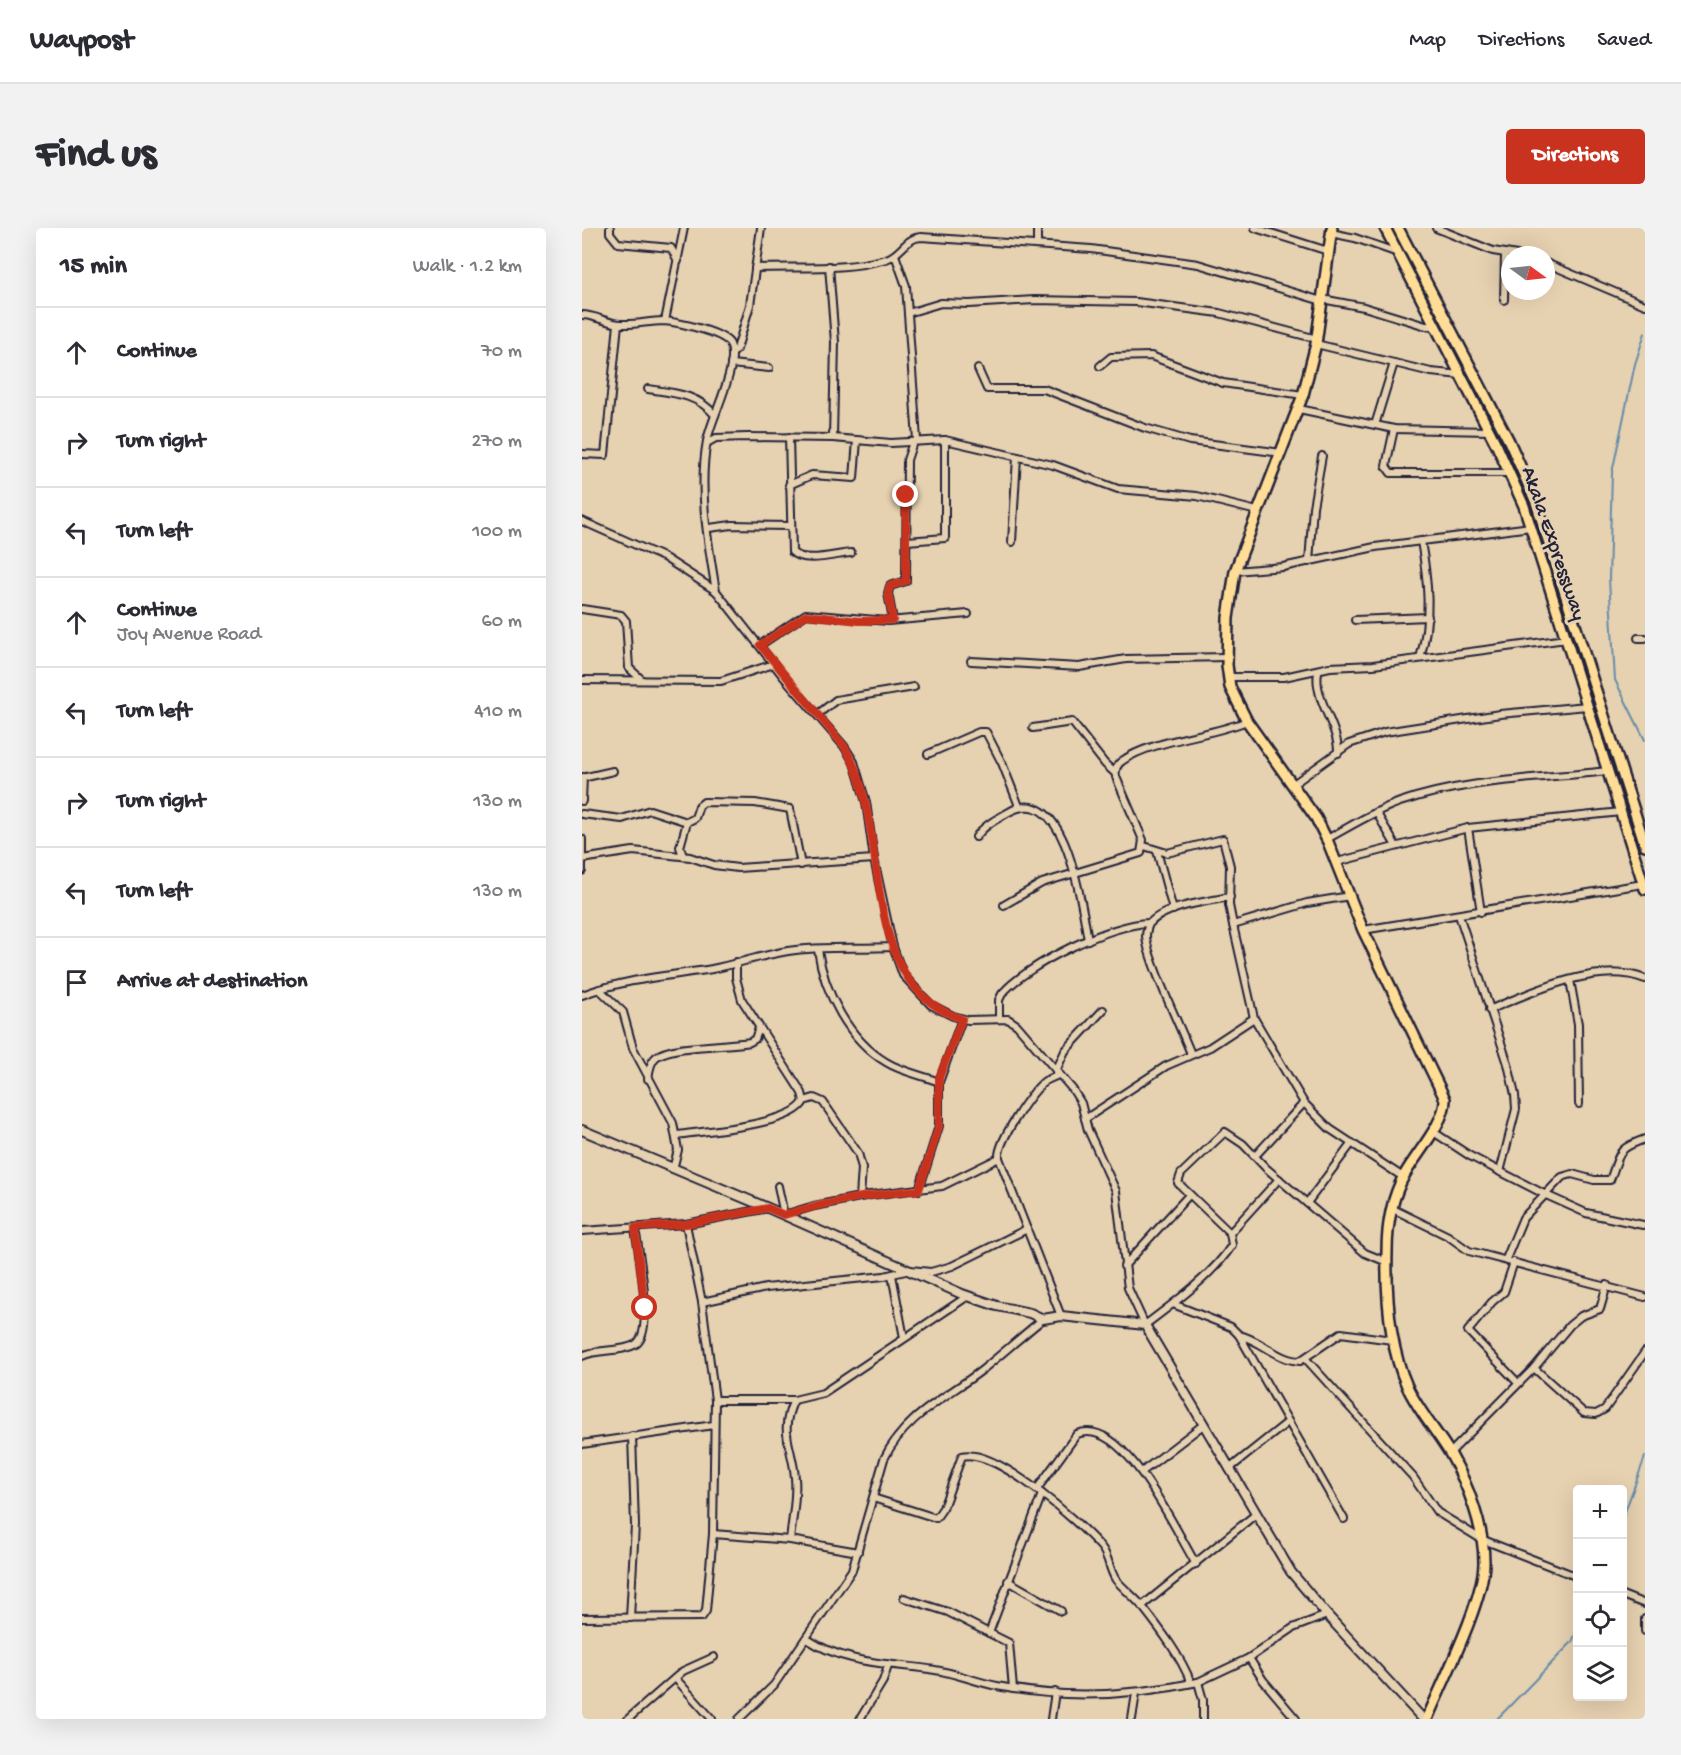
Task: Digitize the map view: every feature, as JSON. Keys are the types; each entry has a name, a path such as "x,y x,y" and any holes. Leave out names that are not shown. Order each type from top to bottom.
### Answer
{"main road":[{"name":"Akala Expressway","path":"1385,228 1490,432 1531,527 1644,886"},
{"name":"Akala Expressway","path":"1398,228 1509,441 1536,502 1645,844"},
{"path":"1331,230 1317,342 1304,395 1235,571 1226,657 1230,687 1246,721 1316,818 1327,839 1363,930 1393,996 1443,1090 1446,1106 1403,1177 1389,1223 1387,1262 1392,1340 1408,1388 1450,1453 1464,1482 1481,1539 1484,1563 1475,1602 1425,1719"},
{"path":"1613,788 1625,784"}],"street":[{"path":"610,228 610,234 618,243 670,248 678,262"},
{"path":"665,321 684,228"},
{"path":"716,591 704,483 707,443 732,354 750,305 761,228"},
{"path":"1037,228 1037,245"},
{"path":"1255,228 1328,251"},
{"path":"1436,228 1501,252"},
{"path":"1331,230 1398,253"},
{"path":"755,268 829,266 880,260 895,255 916,237 1091,249 1198,264 1322,300 1364,307 1426,326 1436,326"},
{"path":"893,620 888,593 892,584 906,581 907,460 915,441 906,286 895,255"},
{"path":"829,266 835,342 833,438"},
{"path":"1555,267 1645,305"},
{"path":"908,313 941,303 969,304 1024,300 1136,302 1219,313 1394,363 1431,372 1461,375"},
{"path":"582,315 593,315 618,324 665,321 716,333 727,340 739,340"},
{"path":"582,454 598,456 605,455 607,451 606,432 618,324"},
{"path":"727,340 732,354"},
{"path":"1100,366 1111,357 1151,356 1223,383 1304,395"},
{"path":"1375,425 1394,363"},
{"path":"731,364 769,368"},
{"path":"978,369 987,389 1044,389 1145,428 1190,441 1282,453"},
{"path":"648,389 695,398 704,402 715,415"},
{"path":"1299,409 1394,429 1490,432"},
{"path":"1394,429 1386,466 1391,473 1509,473"},
{"path":"709,433 716,438"},
{"path":"789,437 792,552 796,556 851,553"},
{"path":"707,443 716,438 789,437 891,443 945,440 1070,470 1118,489 1197,496 1257,511"},
{"path":"789,485 812,475 854,478 857,440"},
{"path":"906,541 945,538 945,440"},
{"path":"1309,562 1312,514 1322,456"},
{"path":"1012,542 1017,457"},
{"path":"582,521 665,558 716,591 774,664 818,714 854,762 866,802 874,859 893,948 903,975 931,1005 962,1019 1008,1019 1017,1025 1073,1090 1081,1103 1085,1119 1116,1191 1128,1288 1145,1325 1291,1572 1327,1615 1425,1719"},
{"path":"708,528 732,525 790,526"},
{"path":"1235,571 1283,567 1375,547 1531,527"},
{"path":"1420,658 1427,635 1428,617 1426,571 1421,541"},
{"path":"582,609 621,615 626,621 630,639 629,669 643,680"},
{"path":"760,645 806,615 859,621 968,614"},
{"path":"1355,620 1428,617"},
{"path":"1229,677 1284,677 1318,672 1330,667 1566,639"},
{"path":"971,661 1078,667 1126,659 1226,657"},
{"path":"582,680 721,681 774,664"},
{"path":"1318,672 1318,687 1335,733 1338,753"},
{"path":"818,714 836,700 914,687"},
{"path":"1292,785 1349,744 1385,732 1500,714 1587,706"},
{"path":"1115,773 1122,761 1134,755 1227,730 1246,721"},
{"path":"1033,728 1072,722 1115,773 1144,846 1157,851 1174,852 1206,841 1223,839 1230,866 1233,925 1254,1018 1304,1103 1330,1129 1403,1177"},
{"path":"928,754 979,732 986,732 1019,806"},
{"path":"582,801 583,777 613,771"},
{"path":"1327,839 1402,801 1482,783 1608,771"},
{"path":"683,856 680,847 687,822 694,818 699,806 704,802 755,803 790,808 801,864"},
{"path":"976,837 982,828 1019,806 1038,808 1048,818 1064,843 1076,872 1088,940"},
{"path":"582,814 622,819 650,810 687,822"},
{"path":"1377,812 1396,846"},
{"path":"1337,862 1468,828 1621,812"},
{"path":"1468,828 1481,912"},
{"path":"582,838 582,871"},
{"path":"1004,905 1042,883 1138,855 1144,846"},
{"path":"583,859 633,850 683,856 738,868 874,859"},
{"path":"1157,851 1173,910"},
{"path":"1363,930 1644,886"},
{"path":"1233,925 1307,903 1350,896"},
{"path":"999,1019 999,1000 1006,989 1048,959 1120,928 1149,923 1173,910 1230,897"},
{"path":"1459,915 1508,1064 1515,1095 1516,1109 1500,1172"},
{"path":"1149,923 1146,936 1152,959 1191,1054"},
{"path":"582,995 675,972 714,968 790,951 893,948"},
{"path":"818,950 821,973 828,988 864,1047 898,1068 939,1082"},
{"path":"677,1135 782,1118 801,1107 804,1101 802,1093 759,1028 738,989 736,962"},
{"path":"1489,1010 1542,987 1570,980 1629,975 1645,979"},
{"path":"1570,980 1578,1024 1580,1104"},
{"path":"599,989 623,1012 633,1048 648,1079 661,1098 677,1135 677,1156 673,1169"},
{"path":"1061,1316 998,1151 1008,1130 1044,1082 1057,1073 1065,1051 1103,1010"},
{"path":"1085,1119 1166,1066 1210,1047 1254,1018"},
{"path":"919,1190 939,1126 939,1082 962,1019"},
{"path":"648,1079 651,1063 656,1056 685,1048 750,1042 755,1039 759,1028"},
{"path":"804,1101 814,1098 823,1102 858,1153 862,1168 860,1197"},
{"path":"1254,1156 1304,1103"},
{"path":"582,1130 768,1208 968,1296 1030,1313 1043,1319"},
{"path":"1432,1131 1500,1172 1586,1213 1643,1225"},
{"path":"739,1719 774,1685 852,1570 884,1459 891,1444 906,1426 924,1409 981,1371 1043,1319 1061,1316 1145,1325 1173,1304 1228,1252 1233,1240 1230,1233 1178,1183 1178,1178 1223,1132 1233,1136 1365,1253 1387,1262"},
{"path":"1506,1259 1523,1218 1566,1174 1601,1181 1610,1180 1622,1149 1626,1145 1645,1138"},
{"path":"1307,1203 1352,1143"},
{"path":"784,1215 814,1206 860,1197 919,1190 958,1180 999,1158"},
{"path":"1230,1233 1279,1179"},
{"path":"778,1186 784,1215"},
{"path":"1124,1266 1189,1194"},
{"path":"582,1231 686,1224 768,1208"},
{"path":"1393,1209 1448,1236 1463,1248 1645,1297"},
{"path":"582,1618 702,1617 706,1611 713,1534 715,1400 702,1302 686,1224"},
{"path":"582,1356 633,1346 642,1337 645,1308 635,1228"},
{"path":"702,1302 766,1288 892,1275 910,1270 931,1272 952,1266 1027,1229"},
{"path":"1514,1262 1504,1292 1492,1302 1468,1331 1518,1383"},
{"path":"892,1275 904,1338"},
{"path":"1450,1453 1534,1368 1570,1325 1581,1316 1600,1309 1607,1285"},
{"path":"715,1400 794,1400 812,1397 833,1388 968,1296"},
{"path":"1173,1304 1231,1327 1239,1335 1344,1519"},
{"path":"1239,1335 1253,1339 1285,1358 1300,1361 1341,1333 1392,1340"},
{"path":"1534,1368 1584,1413 1596,1414 1605,1409 1645,1352"},
{"path":"1306,1359 1413,1477 1437,1512 1481,1539 1573,1575"},
{"path":"790,1539 795,1478 787,1433 788,1412 794,1400"},
{"path":"1229,1469 1288,1422"},
{"path":"582,1444 714,1425"},
{"path":"1143,1471 1203,1425"},
{"path":"989,1633 1039,1491 1070,1441 1084,1431 1100,1433 1143,1471 1196,1564"},
{"path":"630,1618 635,1525 632,1436"},
{"path":"873,1498 936,1518 943,1508 957,1465 964,1455 995,1464 1017,1474 1102,1548 1114,1578 1142,1606 1195,1683 1203,1700 1203,1719"},
{"path":"1142,1606 1256,1514"},
{"path":"713,1534 790,1539 858,1552"},
{"path":"1008,1581 1061,1611"},
{"path":"1627,1597 1645,1604"},
{"path":"904,1598 948,1612 1009,1643 1013,1689"},
{"path":"807,1639 827,1652 888,1666 934,1670 1013,1689 1085,1695 1136,1693 1195,1683 1249,1658 1293,1628 1327,1615"},
{"path":"1645,1619 1645,1631"},
{"path":"628,1719 664,1686 695,1664 714,1657"},
{"path":"1249,1658 1269,1688 1296,1719"},
{"path":"860,1719 883,1681 888,1666"},
{"path":"676,1679 712,1719"},
{"path":"1051,1719 1055,1692"},
{"path":"1132,1719 1136,1693"}],"waterway":[{"path":"1645,333 1635,364 1612,473 1609,579 1615,680 1645,740"},
{"path":"1627,1506 1645,1457"},
{"path":"1497,1719 1573,1640"}],"route":[{"path":"645,1308 635,1228 686,1224 768,1208 784,1215 814,1206 870,1195 919,1190 939,1126 939,1078 962,1019 931,1005 903,975 893,948 874,859 866,802 854,762 844,746 783,676 760,645 806,615 815,614 859,621 893,620 888,593 890,586 906,581 906,495"}]}
